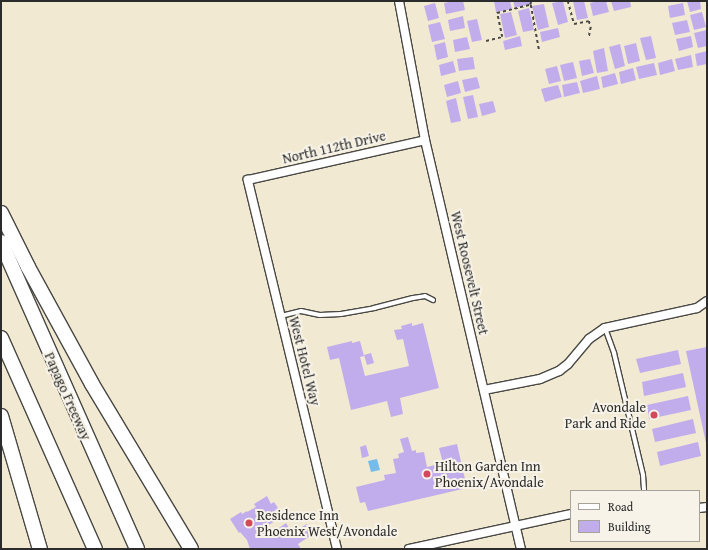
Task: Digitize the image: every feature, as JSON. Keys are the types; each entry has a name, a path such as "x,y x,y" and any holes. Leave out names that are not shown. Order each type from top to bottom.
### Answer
{"highway":[{"path":"1,213 92,384 191,549"},
{"name":"Papago Freeway","path":"1,242 137,549"},
{"path":"1,338 95,549"},
{"path":"1,416 40,549"}],"street":[{"name":"West Roosevelt Street","path":"399,1 425,140 521,549"},
{"name":"North 112th Drive","path":"248,180 425,140"},
{"name":"West Hotel Way","path":"248,180 337,549"},
{"path":"484,390 540,379 554,374 568,364 581,347 605,328 697,308 707,302"},
{"path":"697,308 707,310"},
{"path":"409,549 570,514"}],"lane":[{"path":"281,316 301,311 320,315 341,314 425,296 433,300"},
{"path":"605,328 614,353 643,475 644,490"}],"path":[{"path":"531,1 530,5 539,49"},
{"path":"568,1 574,24 589,21 591,26 589,37"},
{"path":"486,41 502,37 497,13 530,5"}],"water":[{"path":"377,459 380,470 371,472 368,461"}],"building":[{"path":"463,1 465,10 446,14 444,3"},
{"path":"494,1 510,1 512,9 496,12"},
{"path":"513,1 530,1 531,4 515,8"},
{"path":"563,1 568,22 558,25 552,3"},
{"path":"573,1 584,1 588,18 577,20"},
{"path":"606,1 609,12 593,16 590,3"},
{"path":"611,1 630,1 631,7 614,11"},
{"path":"687,1 700,1 701,9 690,12"},
{"path":"435,3 439,18 428,21 424,6"},
{"path":"683,3 685,15 670,18 668,6"},
{"path":"544,4 549,27 538,30 532,6"},
{"path":"529,8 534,30 523,32 518,11"},
{"path":"511,12 517,35 505,38 500,14"},
{"path":"702,12 706,27 694,30 690,15"},
{"path":"463,16 465,28 450,31 448,20"},
{"path":"477,19 482,40 472,42 467,21"},
{"path":"687,20 690,32 675,35 672,23"},
{"path":"440,22 445,39 432,42 428,25"},
{"path":"558,28 560,37 542,42 540,32"},
{"path":"707,30 707,46 698,48 694,33"},
{"path":"520,36 522,46 505,50 503,41"},
{"path":"651,36 656,58 646,60 640,38"},
{"path":"691,36 693,47 679,51 676,39"},
{"path":"467,37 470,49 455,52 453,40"},
{"path":"445,42 448,57 437,60 434,45"},
{"path":"636,43 640,61 628,64 624,46"},
{"path":"620,44 625,66 615,69 609,47"},
{"path":"604,48 608,71 597,73 593,51"},
{"path":"707,51 707,64 697,66 695,54"},
{"path":"691,55 693,67 678,70 675,59"},
{"path":"473,57 475,69 459,71 457,59"},
{"path":"590,59 594,73 582,76 579,61"},
{"path":"672,59 675,71 660,75 658,63"},
{"path":"453,61 456,72 441,76 439,65"},
{"path":"573,62 577,78 564,81 560,65"},
{"path":"654,63 657,75 639,79 636,67"},
{"path":"557,66 561,81 549,84 545,69"},
{"path":"633,68 636,80 621,84 619,72"},
{"path":"615,73 618,84 603,88 601,77"},
{"path":"597,76 600,89 583,93 580,81"},
{"path":"477,77 480,88 465,92 462,80"},
{"path":"458,81 461,93 447,97 444,85"},
{"path":"577,82 580,93 564,97 562,85"},
{"path":"558,85 562,97 545,102 541,89"},
{"path":"473,95 478,117 468,119 463,97"},
{"path":"456,98 461,121 451,123 446,101"},
{"path":"493,101 496,112 482,116 479,104"},
{"path":"412,323 412,326 423,323 439,388 400,398 403,414 391,417 387,401 351,410 339,358 330,360 327,347 352,341 352,343 360,341 364,356 360,357 365,376 409,366 403,339 397,340 394,330 402,329 401,326"},
{"path":"707,347 707,443 706,443 686,351"},
{"path":"678,350 681,364 640,373 636,359"},
{"path":"371,353 374,363 367,365 364,355"},
{"path":"683,373 686,387 644,396 642,382"},
{"path":"688,396 691,410 649,419 647,405"},
{"path":"693,419 696,433 655,442 652,429"},
{"name":"Hilton Garden Inn Phoenix/Avondale","path":"408,437 412,451 416,450 416,453 424,452 427,467 443,463 439,448 457,444 467,488 368,511 365,502 360,503 356,487 385,480 384,475 396,473 393,459 399,458 398,454 404,452 400,439"},
{"path":"698,442 701,456 660,466 657,452"},
{"path":"366,445 369,456 362,458 360,447"},
{"name":"Residence Inn Phoenix West/Avondale","path":"267,496 271,504 274,502 278,508 275,510 280,518 267,526 265,523 265,525 257,528 260,532 263,530 268,536 286,523 292,533 307,524 313,534 298,544 301,549 250,549 247,540 240,532 239,533 230,519 241,512 242,514 256,507 254,504"}],"place":[{"name":"Avondale Park and Ride","path":"654,415"},
{"name":"Hilton Garden Inn Phoenix/Avondale","path":"427,474"},
{"name":"Residence Inn Phoenix West/Avondale","path":"249,523"}]}
